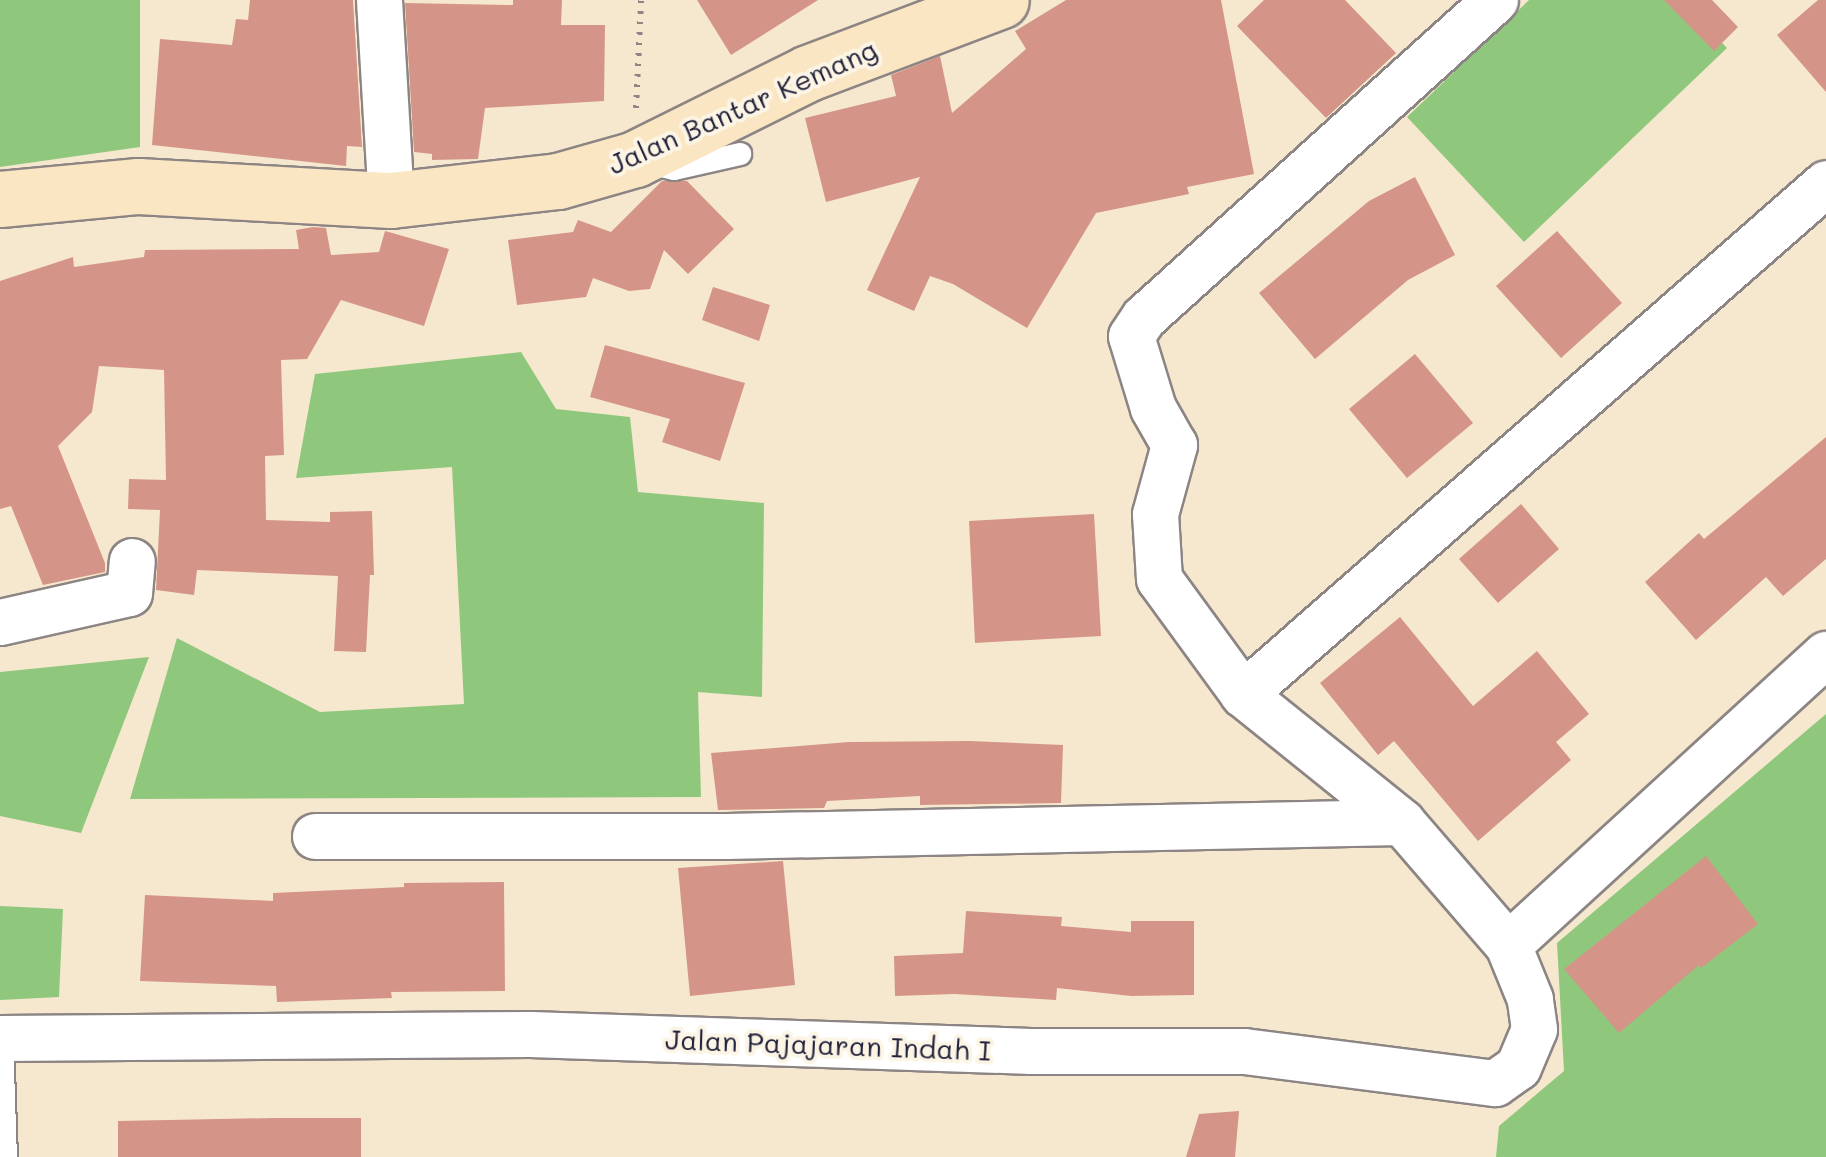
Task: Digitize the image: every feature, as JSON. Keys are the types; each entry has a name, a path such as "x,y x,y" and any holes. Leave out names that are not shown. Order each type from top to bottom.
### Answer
{"street":[{"path":"379,0 390,200"},
{"name":"Jalan Bantar Kemang","path":"0,199 138,186 390,200 558,182 635,159 808,74 1000,0"},
{"name":"Jalan Pajajaran Indah I","path":"1,1038 530,1034 1031,1051 1244,1051 1494,1083 1518,1068 1534,1029 1530,1000 1508,944 1402,822 1244,694 1159,579 1155,514 1174,444 1153,408 1131,336 1144,316 1495,0"},
{"path":"1244,694 1826,183"},
{"path":"0,622 128,593 132,562"},
{"path":"1508,944 1826,654"},
{"path":"315,836 726,836 1402,822"}],"lane":[{"path":"635,159 674,169 740,154"},
{"path":"1,1038 6,1157"}],"path":[{"path":"635,159 641,0"}],"green space":[{"path":"0,0 140,0 140,147 0,167"},
{"path":"1529,0 1681,0 1727,48 1524,242 1407,117"},
{"path":"521,352 556,409 630,417 638,492 764,503 762,697 698,692 701,797 130,799 177,638 320,712 464,704 452,467 296,478 315,374"},
{"path":"149,657 81,833 0,816 0,672"},
{"path":"1826,714 1826,1157 1496,1157 1499,1126 1564,1071 1557,943"},
{"path":"0,906 63,909 59,997 0,1000"}],"building":[{"path":"250,0 353,0 362,147 347,146 346,166 152,145 160,39 232,45 236,19 248,20"},
{"path":"513,0 562,0 561,25 605,25 604,101 485,108 478,159 432,160 432,154 414,152 405,3 513,5"},
{"path":"697,0 818,0 731,55"},
{"path":"1066,0 1221,0 1254,174 1187,187 1189,194 1096,213 1027,328 953,284 930,276 914,311 867,290 920,177 826,202 805,118 896,96 891,75 940,56 952,113 1026,49 1015,31"},
{"path":"1264,0 1345,0 1396,53 1326,118 1237,26"},
{"path":"1664,0 1712,0 1738,27 1714,51"},
{"path":"1818,0 1826,0 1826,92 1777,35"},
{"path":"1415,177 1455,255 1408,280 1315,359 1259,293 1369,201"},
{"path":"662,181 687,181 734,229 688,274 664,250 650,289 629,291 593,278 586,297 517,305 508,240 573,232 578,220 611,232"},
{"path":"326,228 331,255 379,252 385,231 449,249 424,326 341,300 307,359 281,360 284,455 265,456 266,520 330,522 330,512 372,511 374,575 370,575 366,652 334,651 338,576 197,570 194,595 156,590 160,510 128,509 129,479 166,480 164,370 99,366 92,412 58,446 105,563 105,572 43,585 11,506 0,509 0,281 73,257 74,267 144,257 145,250 299,249 296,230"},
{"path":"1557,231 1622,303 1561,358 1496,286"},
{"path":"713,287 770,305 759,341 702,320"},
{"path":"605,345 745,383 720,461 662,442 670,419 590,397"},
{"path":"1415,354 1473,423 1407,478 1349,409"},
{"path":"1826,437 1826,559 1783,596 1766,577 1696,640 1645,582 1699,533 1704,539"},
{"path":"1521,504 1559,549 1498,603 1459,559"},
{"path":"1094,514 1101,636 975,643 969,521"},
{"path":"1400,617 1473,706 1537,651 1589,714 1556,742 1571,760 1478,841 1394,741 1378,755 1320,683"},
{"path":"849,742 1063,745 1061,803 920,805 920,796 827,801 824,808 718,810 711,753"},
{"path":"1706,856 1758,924 1701,968 1699,965 1619,1033 1564,969"},
{"path":"783,861 795,985 690,996 678,868"},
{"path":"504,882 505,991 391,992 392,998 277,1002 276,986 140,981 145,895 273,901 273,893 404,887 404,883"},
{"path":"966,911 1062,917 1061,926 1131,932 1131,921 1194,921 1194,995 1131,996 1057,988 1056,1000 955,994 895,996 894,956 963,953"},
{"path":"1239,1111 1235,1157 1186,1157 1199,1114"},
{"path":"361,1118 361,1157 118,1157 118,1121"}]}
